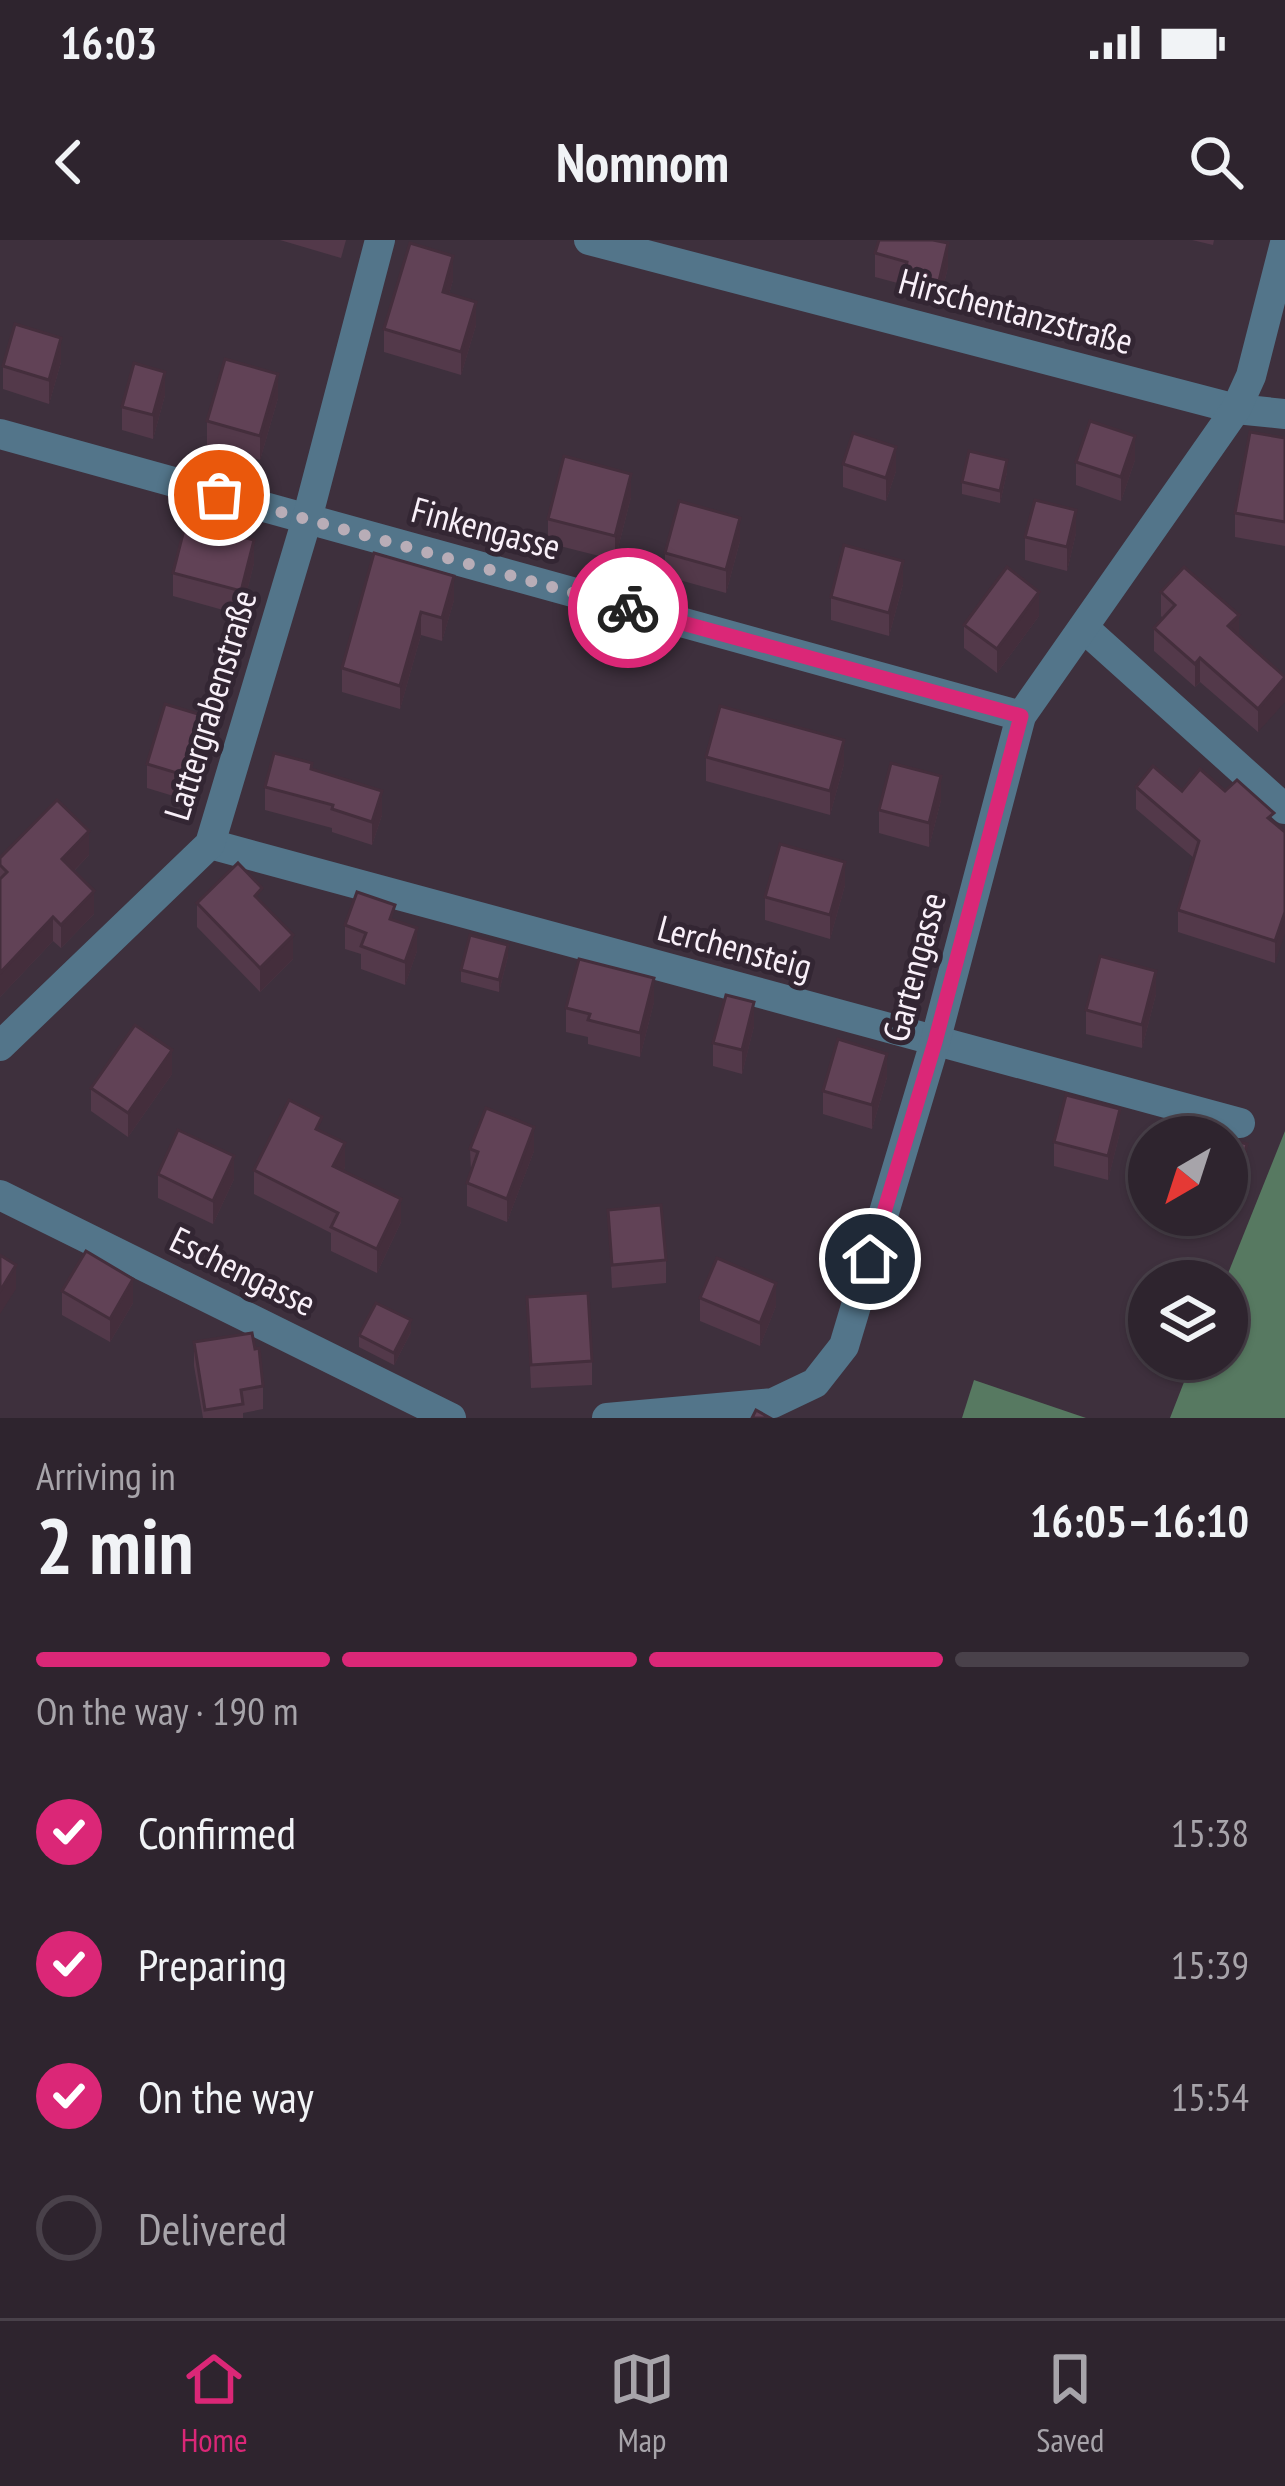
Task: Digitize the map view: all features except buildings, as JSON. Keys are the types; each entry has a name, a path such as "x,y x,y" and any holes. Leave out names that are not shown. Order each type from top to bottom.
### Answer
{"street":[{"name":"Lattergrabenstraße","path":"0,1046 210,844 307,519 380,240"},
{"name":"Hirschentanzstraße","path":"589,240 1236,409 1285,414"},
{"name":"Gartengasse","path":"607,1418 773,1402 815,1384 844,1346 935,1042 1021,716 1236,409 1251,376 1285,243"},
{"name":"Finkengasse","path":"0,434 1021,716"},
{"path":"1084,629 1285,809"},
{"name":"Lerchensteig","path":"210,844 1214,1116"},
{"name":"Eschengasse","path":"0,1195 451,1418"}],"green space":[{"path":"1285,1131 1285,1418 1170,1418 1185,1380 1248,1380 1248,1260 1233,1260 1243,1236 1248,1236 1248,1224"},
{"path":"974,1380 1086,1418 962,1418"}],"way so far":[{"path":"219,495 628,608"}],"route":[{"path":"628,608 1021,716 935,1042 870,1259"}]}
